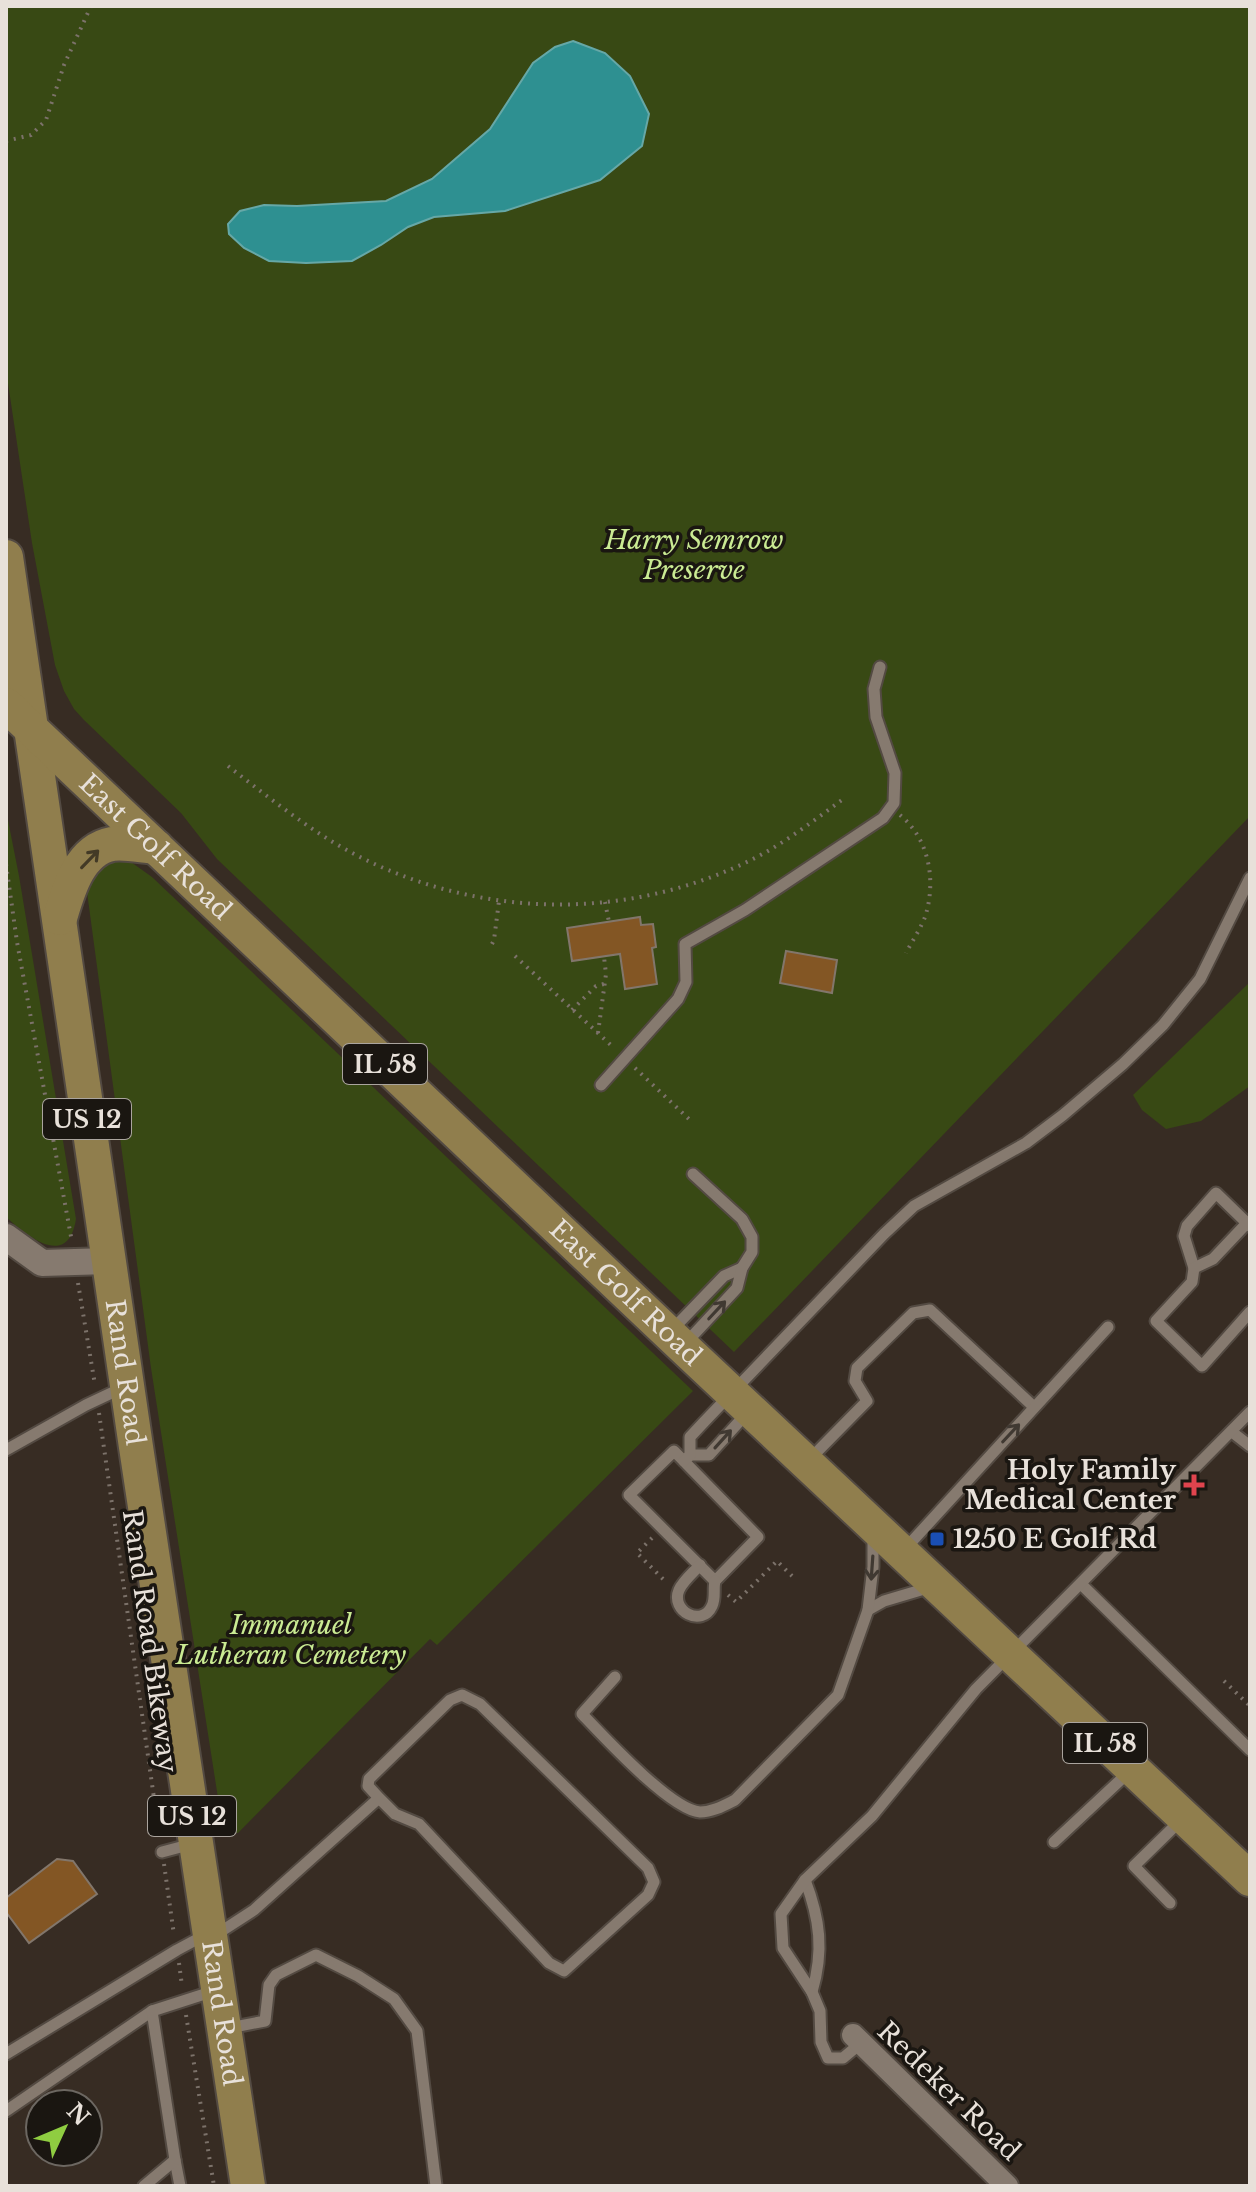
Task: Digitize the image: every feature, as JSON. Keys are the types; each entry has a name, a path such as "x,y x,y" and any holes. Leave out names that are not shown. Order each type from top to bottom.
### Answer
{"main road":[{"name":"Rand Road","path":"6,557 18,716 58,922 248,2186"},
{"name":"East Golf Road","path":"18,716 740,1401 1250,1879"},
{"path":"58,922 71,884 94,852 109,844 156,847"}],"street":[{"path":"6,1237 42,1263 108,1261"},
{"name":"Redeker Road","path":"857,2039 1007,2186"}],"lane":[{"path":"601,1085 678,999 686,982 685,944 745,910 850,842 883,818 894,803 895,773 876,717 874,689 880,667"},
{"path":"687,1458 709,1455 740,1401 873,1245 914,1206 1026,1143 1123,1064 1163,1025 1200,979 1250,878"},
{"path":"676,1340 737,1288 742,1268 752,1252 752,1237 742,1219 693,1174"},
{"path":"1194,1268 1213,1259 1249,1224 1216,1193 1187,1226 1184,1236 1194,1268 1192,1282 1156,1321 1202,1366 1250,1312"},
{"path":"676,1340 724,1276 742,1268"},
{"path":"806,1462 867,1401 855,1381 857,1368 913,1313 930,1310 1034,1407"},
{"path":"902,1552 1108,1327"},
{"path":"6,1450 128,1385"},
{"path":"687,1458 690,1437 740,1401"},
{"path":"857,2039 843,2058 828,2058 821,2042 820,2011 812,1992 783,1948 781,1914 805,1880 872,1816 976,1689 1250,1412"},
{"path":"1232,1432 1250,1446"},
{"path":"700,1565 679,1591 679,1605 683,1611 696,1617 709,1611 713,1605 715,1581 758,1537 687,1458 674,1451 629,1495 700,1565 715,1581"},
{"path":"615,1677 582,1714 660,1791 688,1809 701,1812 717,1809 735,1800 838,1695 868,1610 873,1567 873,1525"},
{"path":"1081,1584 1250,1750"},
{"path":"868,1610 884,1601 937,1585"},
{"path":"462,1695 480,1704 648,1868 654,1882 648,1895 564,1971 549,1963 419,1824 395,1814 379,1798 368,1786 369,1779 450,1700 462,1695"},
{"path":"1054,1842 1132,1768"},
{"path":"6,2054 177,1950 210,1936 254,1910 379,1798"},
{"path":"1170,1903 1134,1866 1184,1817"},
{"path":"162,1852 196,1843"},
{"path":"805,1880 816,1909 819,1945 819,1969 812,1992"},
{"path":"224,2029 265,2021 269,1985 276,1975 316,1955 394,1999 417,2031 436,2186"},
{"path":"6,2111 152,2011 218,1989"},
{"path":"152,2011 180,2186"},
{"path":"144,2186 175,2160"}],"path":[{"path":"6,141 31,135 46,120 64,65 91,6"},
{"path":"228,766 336,844 408,878 499,901 570,905 662,893 706,878 756,857 798,832 846,797"},
{"path":"891,807 919,835 929,866 931,889 926,917 906,953"},
{"path":"6,864 17,942 71,1236"},
{"path":"492,944 499,901"},
{"path":"605,902 609,922"},
{"path":"515,956 691,1121"},
{"path":"598,1033 606,974 604,957"},
{"path":"572,1010 596,986 604,984"},
{"name":"Rand Road Bikeway","path":"79,1291 214,2186"},
{"path":"1224,1681 1250,1706"}],"green space":[{"name":"Harry Semrow Preserve","path":"6,6 1250,6 1250,816 734,1352 217,859 181,813 84,720 64,691 55,665 32,543 6,370"},
{"path":"6,810 76,1219 72,1234 65,1243 56,1246 35,1239 6,1217"},
{"name":"Immanuel Lutheran Cemetery","path":"119,859 131,862 152,877 693,1391 437,1645 430,1639 238,1833 223,1830 151,1368 87,892 96,869"},
{"path":"1250,982 1250,1086 1201,1121 1166,1129 1142,1110 1133,1095"}],"water":[{"path":"573,41 605,53 630,76 649,114 642,146 600,180 505,211 434,217 408,227 352,261 269,261 244,248 229,234 228,224 240,211 264,205 386,201 432,179 490,129 533,63 555,47"}],"building":[{"path":"640,917 641,925 653,924 656,947 652,948 657,984 625,989 620,954 572,961 567,928"},
{"path":"786,951 837,960 832,993 780,983"},
{"path":"57,1859 73,1861 97,1894 29,1943 6,1912 6,1898"}],"place":[{"name":"Holy Family Medical Center","path":"1194,1485"},
{"name":"1250 E Golf Rd","path":"937,1539"}]}
